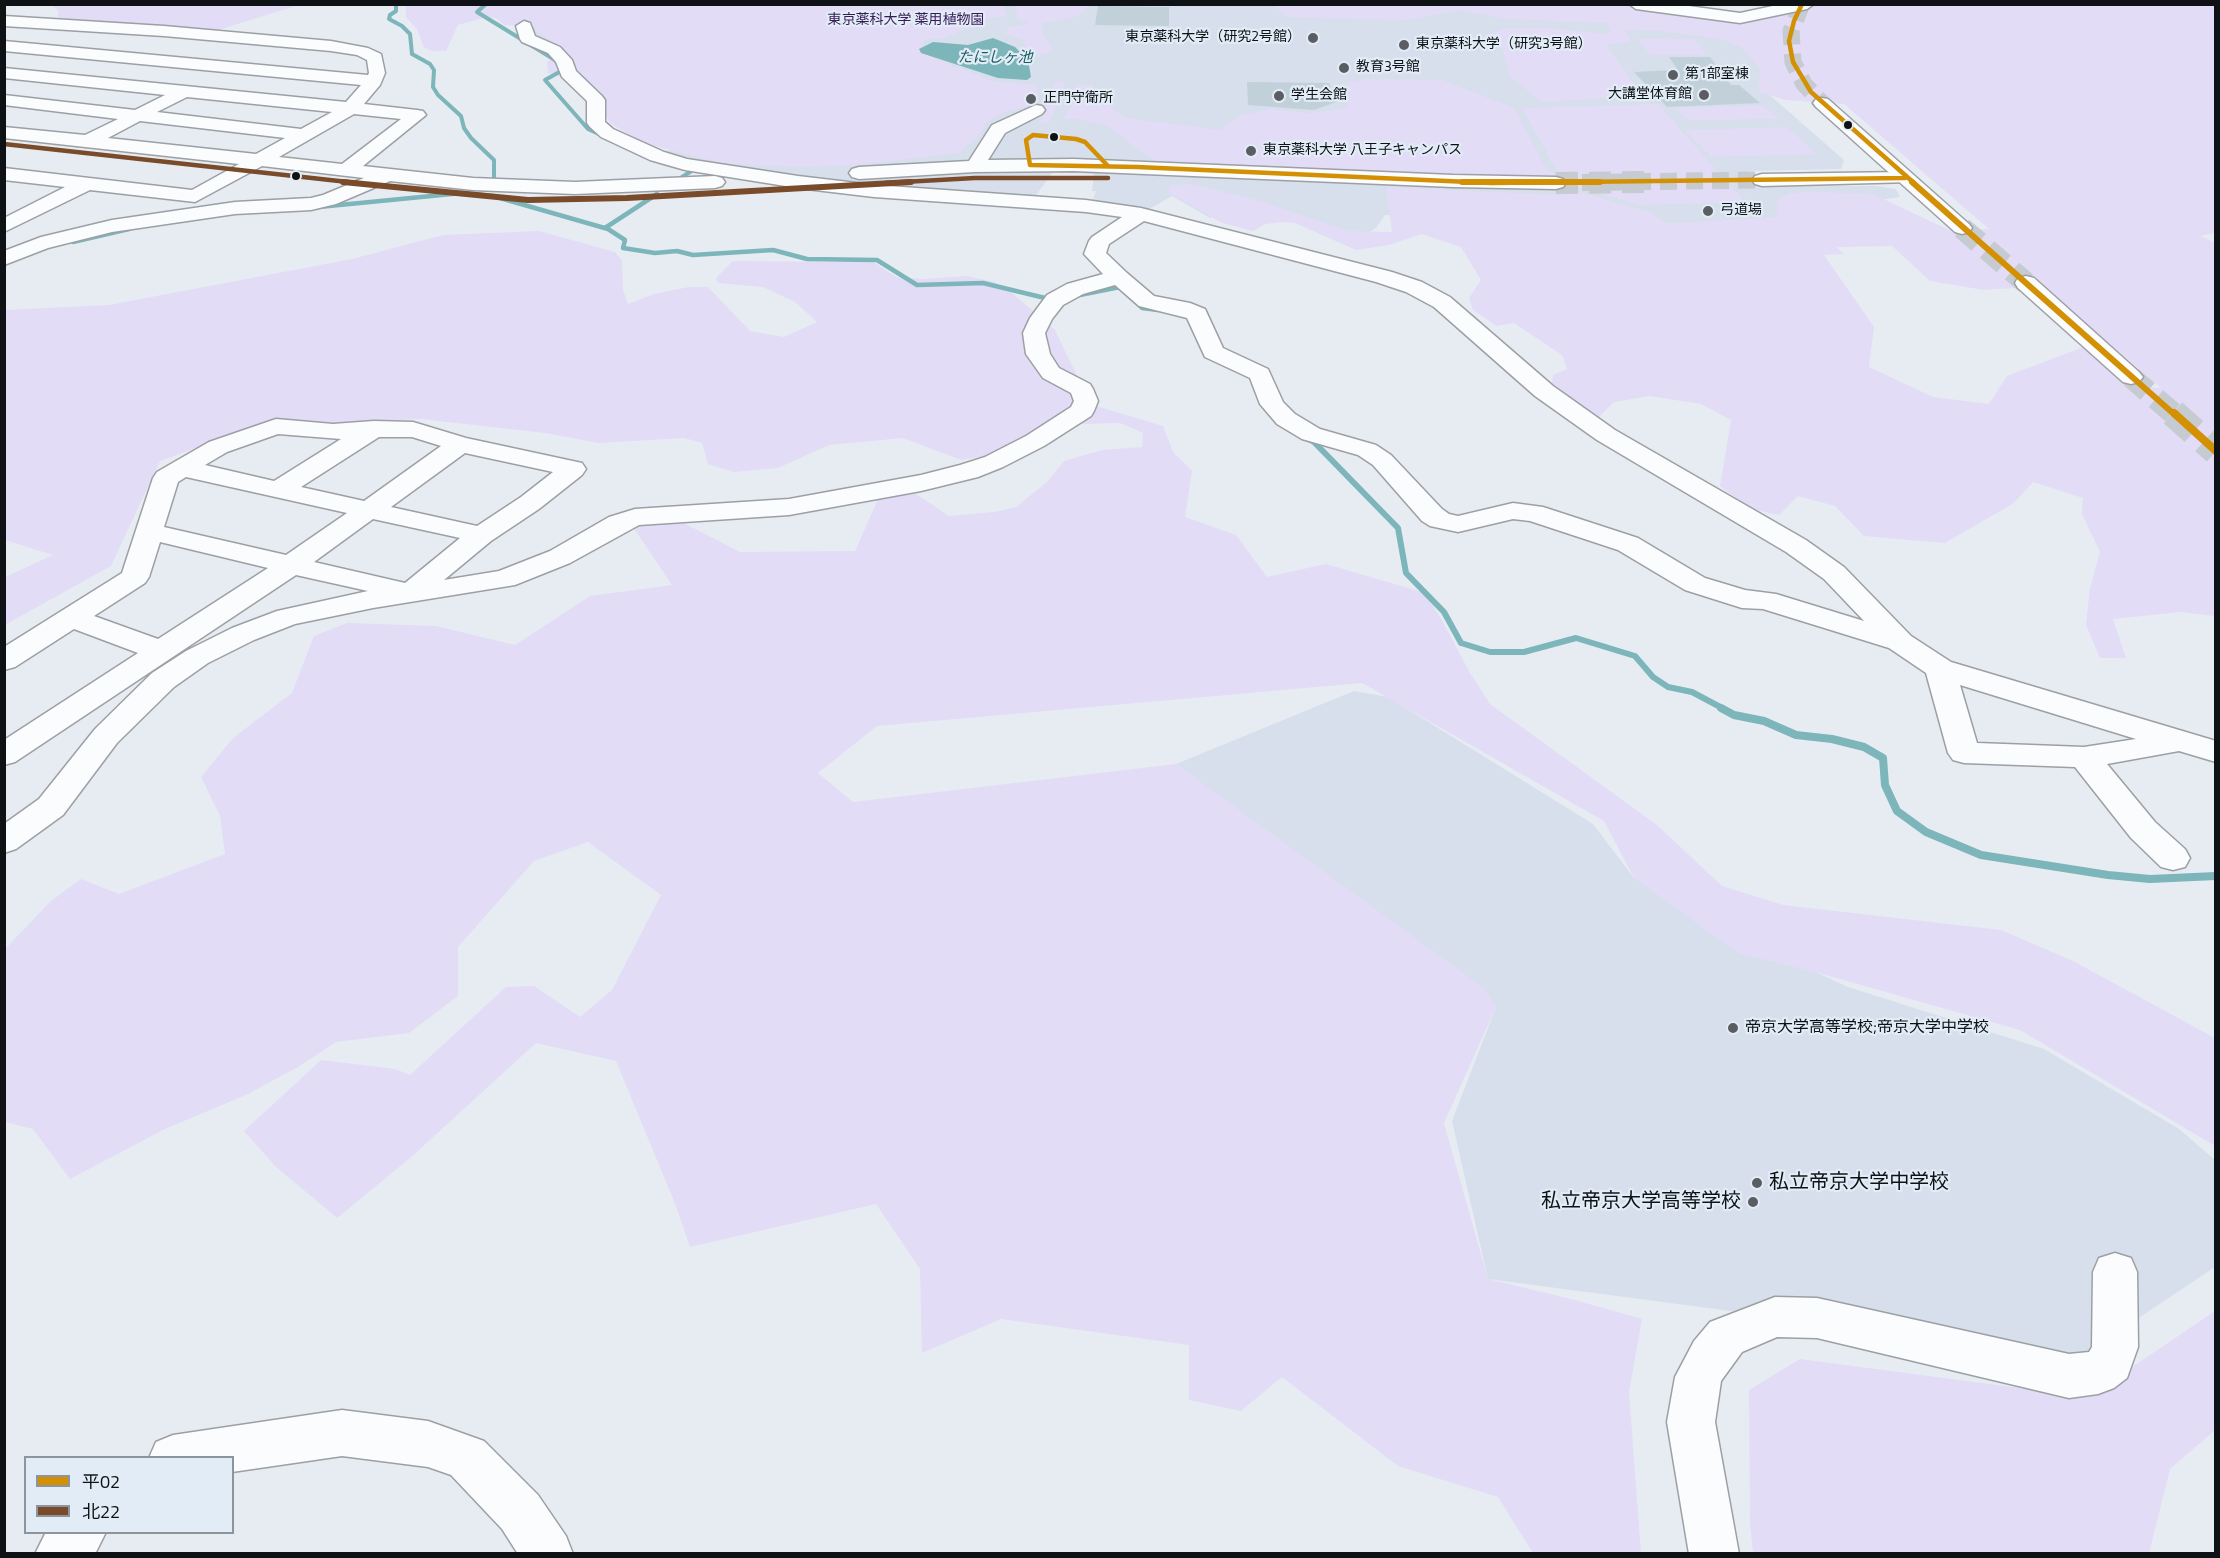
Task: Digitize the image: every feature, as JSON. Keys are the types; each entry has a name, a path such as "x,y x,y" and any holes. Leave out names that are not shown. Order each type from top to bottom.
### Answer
{"street":[{"path":"1636,4 1740,18 1808,4"},
{"path":"4,21 59,23 283,41 362,51 375,58 377,73 374,81 350,108 195,196 10,178"},
{"path":"8,48 59,23"},
{"path":"524,26 528,39 554,50 564,60 568,73 596,100 596,123 607,133 657,156 685,164 770,179 874,191 1086,206 1141,214 1384,277 1414,287 1442,302 1544,391 1606,435 1796,546 1834,573 1900,642 1940,669 2216,752"},
{"path":"10,178 140,115 283,41"},
{"path":"8,48 374,81"},
{"path":"4,73 417,115 346,170"},
{"path":"4,100 305,135"},
{"path":"1822,103 1962,228"},
{"path":"4,132 473,184 575,188 975,166 1108,166 1472,182 1556,183"},
{"path":"975,166 994,135"},
{"path":"4,260 41,243 112,226 235,208 311,204 329,200 387,175"},
{"path":"1762,180 1905,178"},
{"path":"4,226 84,185"},
{"path":"35,210 110,220 112,226"},
{"path":"1141,214 1100,241 1095,254 1147,301 1182,308 1197,314 1214,352 1222,358 1260,374 1272,404 1286,419 1311,434 1367,450 1382,460 1432,515 1440,520 1458,524 1513,511 1533,513 1628,544 1695,584 1742,598 1766,600 1900,642"},
{"path":"4,841 51,807 106,736 164,680 197,657 243,634 287,617 411,593 505,579 571,552 619,523 635,517 789,507 921,483 994,462 1035,441 1082,411 1086,401 1081,388 1051,373 1038,354 1034,333 1041,318 1055,300 1098,282 1119,278"},
{"path":"2026,283 2131,377"},
{"path":"4,661 135,578 166,478 218,447 276,426 333,432 374,429 413,430 461,444 573,469 530,503 481,535 411,593"},
{"path":"281,488 374,429"},
{"path":"4,755 290,566 461,444"},
{"path":"182,468 281,488 481,535"},
{"path":"150,532 411,593"},
{"path":"72,618 162,651"},
{"path":"1940,669 1964,753 2084,757 2177,742"},
{"path":"2084,757 2143,830 2173,858"},
{"path":"1714,1554 1691,1422 1698,1377 1710,1356 1726,1337 1775,1317 1817,1318 2069,1376 2098,1373 2111,1363 2115,1347 2115,1272"},
{"path":"187,1456 342,1433 428,1444 467,1457 520,1512 548,1554"},
{"path":"60,1554 80,1534"}],"shaded area":[{"name":"東京薬科大学 八王子キャンパス","path":"528,4 1484,4 1770,37 1765,84 1772,97 1844,160 1841,169 1747,171 1761,186 1877,186 1896,189 1900,197 1842,206 1813,222 1566,225 1385,215 1376,228 1348,245 1246,202 1210,218 1172,196 1141,214 1091,207 1096,191 1092,191 1094,174 1053,172 1031,202 874,191 657,156 676,147 673,106 596,118 596,100 564,60 528,39"},
{"name":"帝京大学高等学校;帝京大学中学校","path":"1354,691 1388,697 1593,824 1634,878 1697,917 1848,987 2044,1049 2179,1129 2215,1160 2215,1267 2080,1357 1488,1279 1452,1121 1496,1007 1176,764"}],"green space":[{"path":"1088,4 1089,7 1076,17 1042,23 1042,33 1053,51 1038,55 1026,53 1024,40 1004,33 1010,27 1029,24 1017,18 1016,5"},
{"path":"1616,4 1714,16 1758,14 1787,4 2215,5 2215,233 2200,236 2216,243 2215,616 2181,612 2113,619 2126,658 2100,658 2086,625 2090,588 2100,552 2082,514 2083,498 2033,482 2014,503 1945,543 1864,536 1835,506 1798,496 1779,515 1751,509 1720,486 1731,420 1701,404 1650,396 1614,402 1598,418 1552,383 1553,375 1567,369 1562,355 1514,323 1497,326 1473,310 1469,298 1481,280 1461,247 1421,234 1389,245 1356,250 1295,223 1282,222 1265,224 1253,231 1222,223 1167,192 1171,185 1192,184 1260,201 1349,231 1392,232 1386,187 1562,195 1544,180 1152,160 1108,126 1073,118 1063,119 1076,98 1075,84 1093,85 1103,101 1125,118 1221,130 1239,116 1269,109 1310,113 1341,109 1348,104 1340,84 1365,79 1442,80 1514,108 1544,165 1563,182 1522,108 1658,104 1745,202 1641,205 1564,184 1570,189 1652,213 1667,224 1777,217 1778,200 1790,193 1815,192 1873,194 1949,230 1989,229 1844,104 1786,100 1759,92 1760,70 1743,48 1722,39 1660,31 1625,30 1631,42 1606,45 1637,87 1627,97 1542,102 1510,77 1503,50 1488,36 1503,28 1546,28 1604,34 1610,32 1607,23 1507,19 1459,10 1408,20 1287,17 1273,5","holes":["1892,246 1930,281 1984,290 2043,286 2161,388 2131,387 2086,346 2007,376 1989,404 1933,397 1869,367 1874,327 1824,255 1843,254 1837,247"]},
{"path":"51,5 299,5 218,30 58,19 58,10"},
{"name":"東京薬科大学 薬用植物園","path":"406,5 1003,5 1007,16 979,20 982,22 942,39 925,39 921,53 993,81 1037,85 1038,94 1029,106 1005,112 985,123 982,132 960,153 854,165 801,167 726,164 643,143 610,123 584,76 562,77 548,73 547,62 564,48 536,31 534,26 504,25 496,18 487,17 458,25 446,51 433,51 424,48 417,29 406,17"},
{"path":"1637,38 1695,39 1707,55 1650,55"},
{"path":"1054,82 1065,82 1063,88 1066,96 1055,109 1048,123 1040,123"},
{"path":"1763,105 1780,119 1687,120 1675,108"},
{"path":"1787,127 1817,154 1711,157 1685,130"},
{"path":"539,231 615,252 622,261 623,290 628,304 654,294 689,287 708,287 750,331 784,337 817,322 795,302 763,287 718,283 716,278 733,261 840,262 867,258 896,277 923,279 967,276 994,282 1011,292 1055,330 1078,378 1096,406 1163,426 1173,452 1192,471 1185,517 1236,535 1267,577 1326,564 1425,593 1490,704 1657,825 1722,886 1783,905 2001,930 2073,961 2215,1038 2215,1146 2020,1030 1815,972 1738,953 1634,878 1604,821 1362,683 877,726 818,773 853,802 1176,764 1484,988 1496,1007 1444,1123 1488,1279 1642,1319 1629,1392 1641,1553 1533,1553 1498,1497 1398,1466 1282,1377 1241,1411 1189,1400 1189,1345 1001,1319 922,1353 920,1269 876,1204 690,1247 676,1206 616,1061 536,1043 409,1159 337,1218 276,1167 244,1131 321,1060 395,1069 410,1075 506,987 534,986 580,1017 612,990 661,895 588,842 534,861 458,947 458,996 409,1033 336,1042 298,1067 248,1094 165,1129 70,1179 33,1129 5,1122 5,949 51,901 81,879 119,894 225,854 220,816 201,777 233,738 292,693 314,636 347,623 436,626 515,645 590,596 672,585 633,527 674,518 740,552 855,551 879,497 916,494 949,516 994,512 1016,507 1047,482 1064,461 1102,450 1142,447 1143,433 1120,423 1080,424 1051,444 961,460 903,438 829,445 778,468 734,472 708,464 702,443 684,438 599,443 545,433 421,419 254,427 160,461 111,566 5,625 5,577 53,555 5,540 4,310 109,305 352,259 443,235"},
{"path":"2215,1311 2215,1430 2170,1469 2149,1553 1753,1553 1750,1524 1749,1390 1800,1359 2088,1397"}],"water":[{"name":"たにしヶ池","path":"993,38 1015,47 1028,60 1031,77 1027,80 998,78 921,53 919,49 933,42 968,45"}],"building":[{"path":"1098,6 1169,7 1169,26 1095,25"},
{"path":"1669,57 1710,57 1731,85 1739,85 1760,103 1667,107 1634,72 1678,70"},
{"name":"学生会館","path":"1247,82 1329,83 1336,102 1314,110 1248,105"}],"waterway":[{"path":"396,4 396,11 390,15 389,19 402,26 410,34 412,54 430,64 434,70 433,87 438,95 461,116 464,128 471,138 494,160 494,178"},
{"path":"486,4 477,12 555,60 563,70 545,80 588,129 603,136"},
{"path":"679,179 693,170 689,168"},
{"path":"319,207 462,193 493,196 608,229 625,240 623,248 655,253 677,251 693,255 773,250 807,259 877,260 917,285 983,283 1045,298"},
{"path":"605,228 657,194"},
{"path":"73,242 129,229"},
{"path":"1080,295 1120,287 1125,292"},
{"path":"1136,302 1142,308 1158,310"},
{"path":"1307,438 1314,442 1398,528 1406,573 1444,612 1461,643 1490,652 1524,652 1576,638 1635,656 1653,677 1668,687 1692,692 1724,709"},
{"path":"1721,708 1734,715 1764,721 1796,735 1832,739 1864,747 1883,758 1885,785 1897,811 1926,832 1981,855 2108,875 2150,879 2216,876"}],"tunnel":[{"path":"1802,4 1791,31 1793,62 1804,84 1822,103"},
{"path":"1646,182 1556,183 1762,180"},
{"path":"1962,228 2026,283"},
{"path":"2131,377 2175,415"},
{"path":"2173,413 2216,451"}],"transit line":[{"name":"平02","path":"1802,4 1794,21 1789,41 1793,62 1811,92 2216,451"},
{"name":"平02","path":"1108,166 1085,142 1076,139 1033,135 1026,140 1030,165 1137,167 1491,183 1905,178"},
{"name":"北22","path":"4,144 472,196 528,200 627,198 975,178 1108,178"}],"place":[{"name":"東京薬科大学（研究2号館）","path":"1313,38"},
{"name":"東京薬科大学（研究3号館）","path":"1404,45"},
{"name":"教育3号館","path":"1344,68"},
{"name":"第1部室棟","path":"1673,75"},
{"name":"大講堂体育館","path":"1704,95"},
{"name":"学生会館","path":"1279,96"},
{"name":"正門守衛所","path":"1031,99"},
{"name":"東京薬科大学 八王子キャンパス","path":"1251,151"},
{"name":"弓道場","path":"1708,211"},
{"name":"帝京大学高等学校;帝京大学中学校","path":"1733,1028"},
{"name":"私立帝京大学中学校","path":"1757,1183"},
{"name":"私立帝京大学高等学校","path":"1753,1202"}]}
